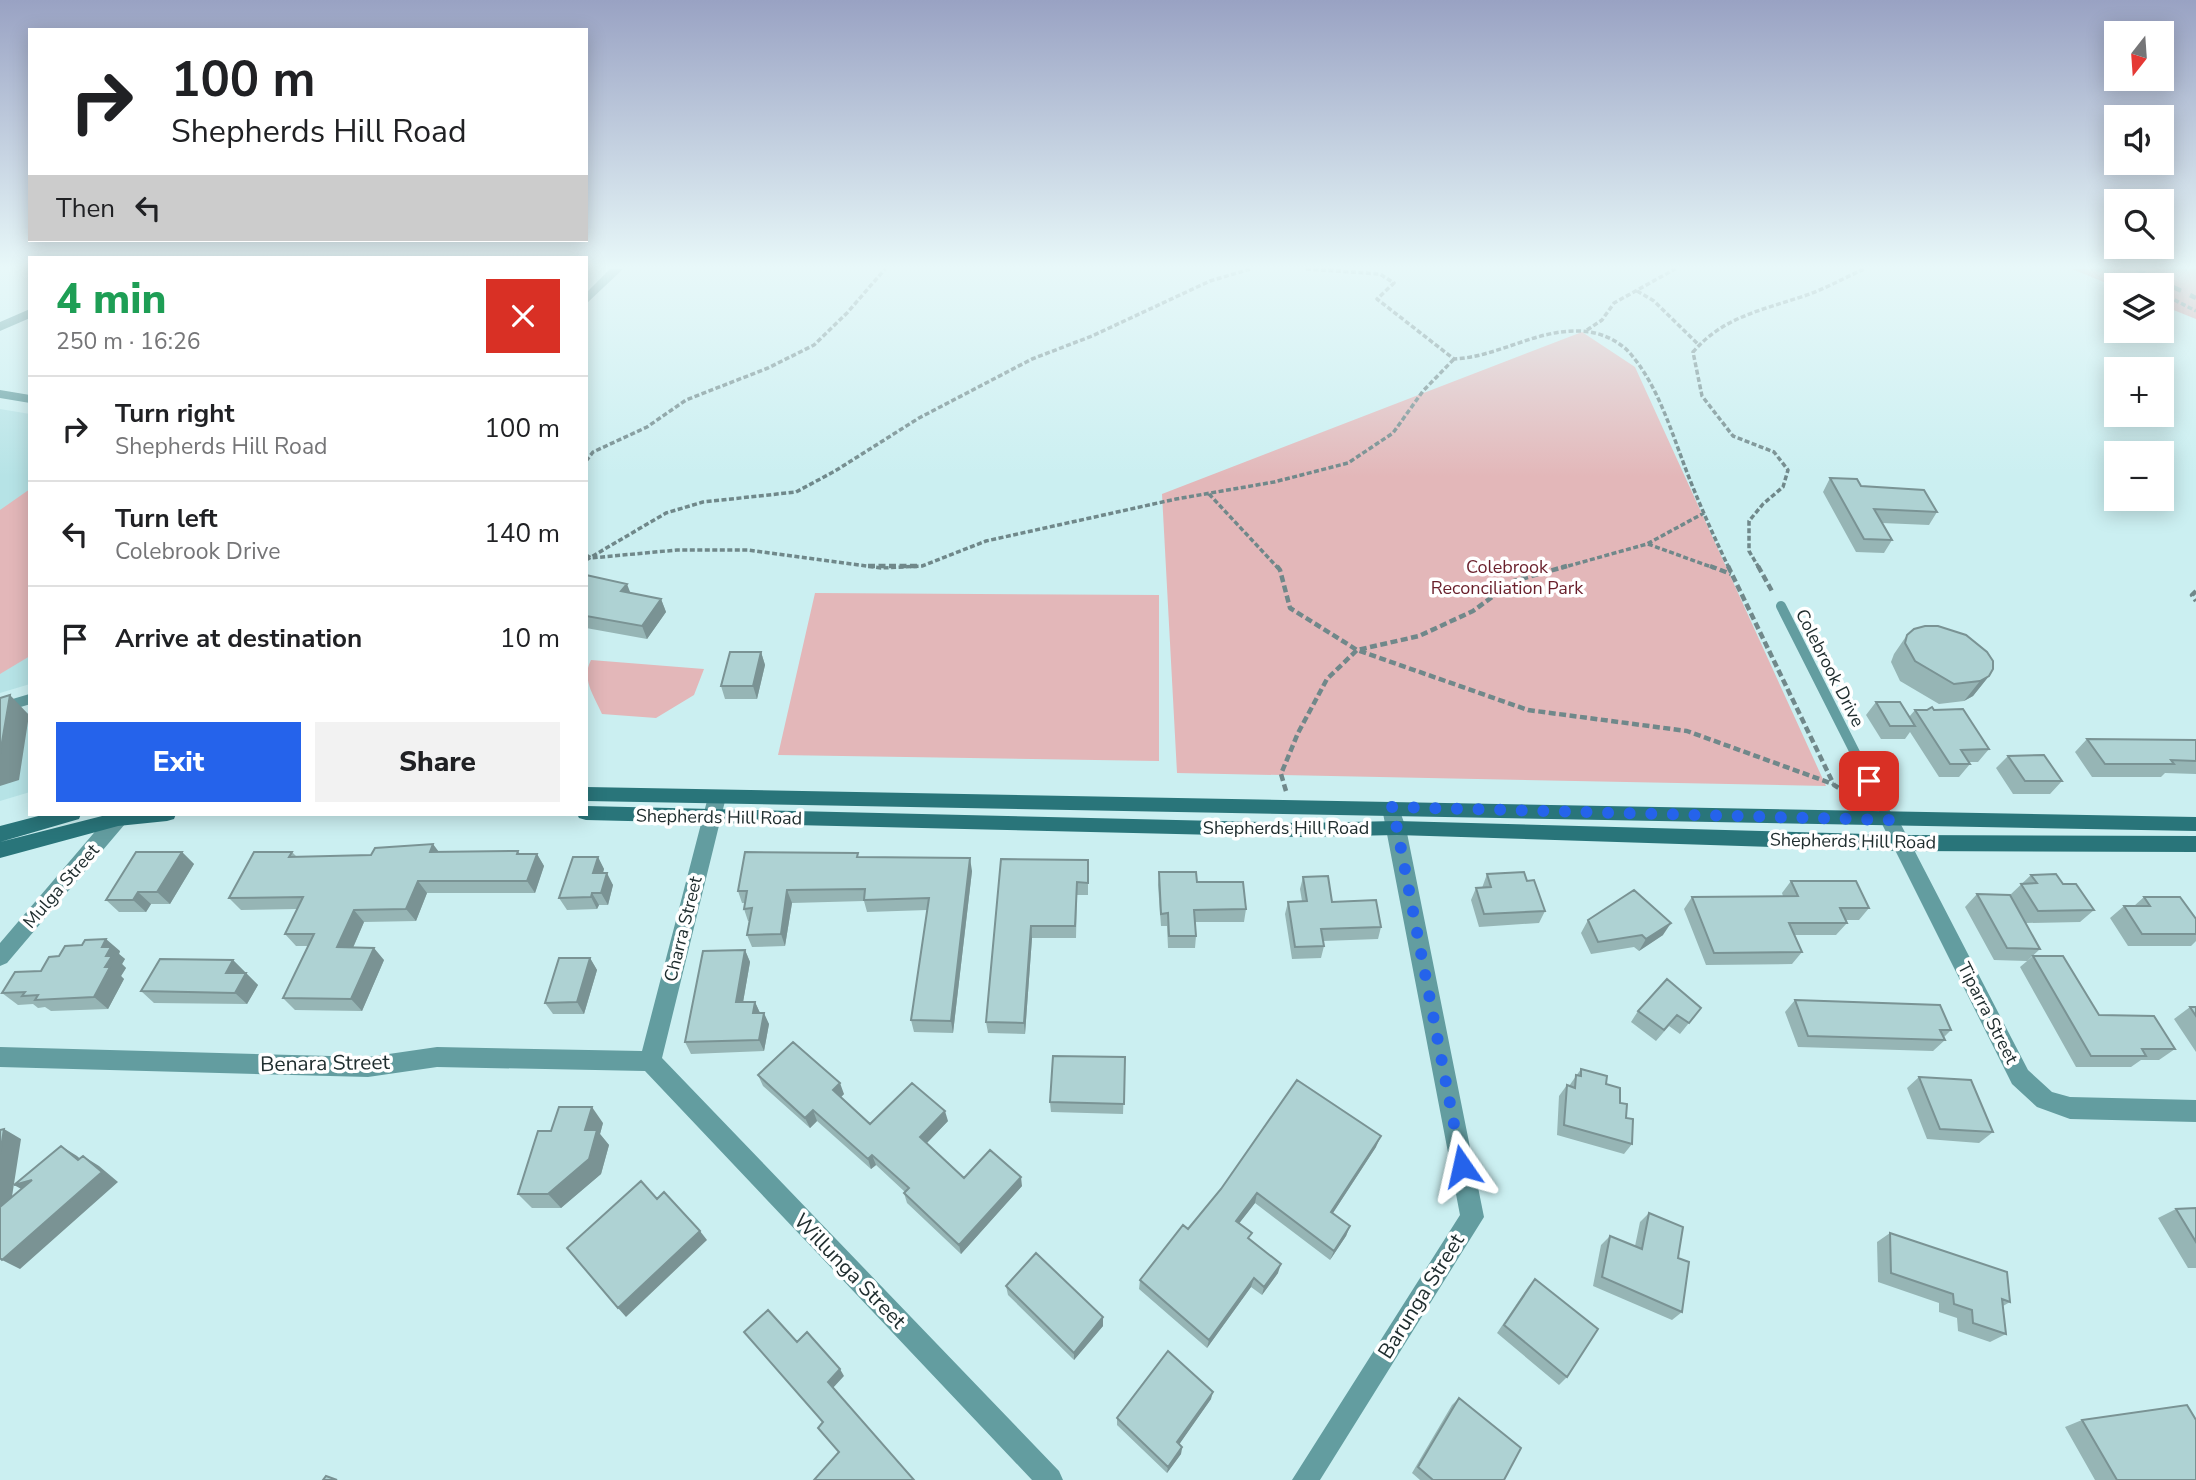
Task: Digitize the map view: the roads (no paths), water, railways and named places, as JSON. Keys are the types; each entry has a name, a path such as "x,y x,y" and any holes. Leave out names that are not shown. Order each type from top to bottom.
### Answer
{"main road":[{"name":"Shepherds Hill Road","path":"588,794 1290,807 1394,818 1902,843 2196,844"},
{"name":"Shepherds Hill Road","path":"588,813 1299,830 1394,818 2196,824"},
{"path":"0,834 65,816"},
{"path":"0,850 119,817"}],"street":[{"path":"0,394 28,399"},
{"name":"Charra Street","path":"650,1061 717,797"},
{"name":"Mulga Street","path":"0,957 119,817"},
{"name":"Barunga Street","path":"1305,1480 1472,1217 1394,818"},
{"name":"Tiparra Street","path":"1889,820 2020,1077 2045,1100 2070,1108 2196,1111"},
{"name":"Benara Street","path":"0,1057 368,1067 437,1057 650,1061"},
{"name":"Willunga Street","path":"650,1061 1050,1480"}],"lane":[{"name":"Colebrook Drive","path":"1781,606 1889,820"},
{"path":"0,708 28,700"}],"park label":[{"name":"Colebrook Reconciliation Park","path":"1507,577"}]}
